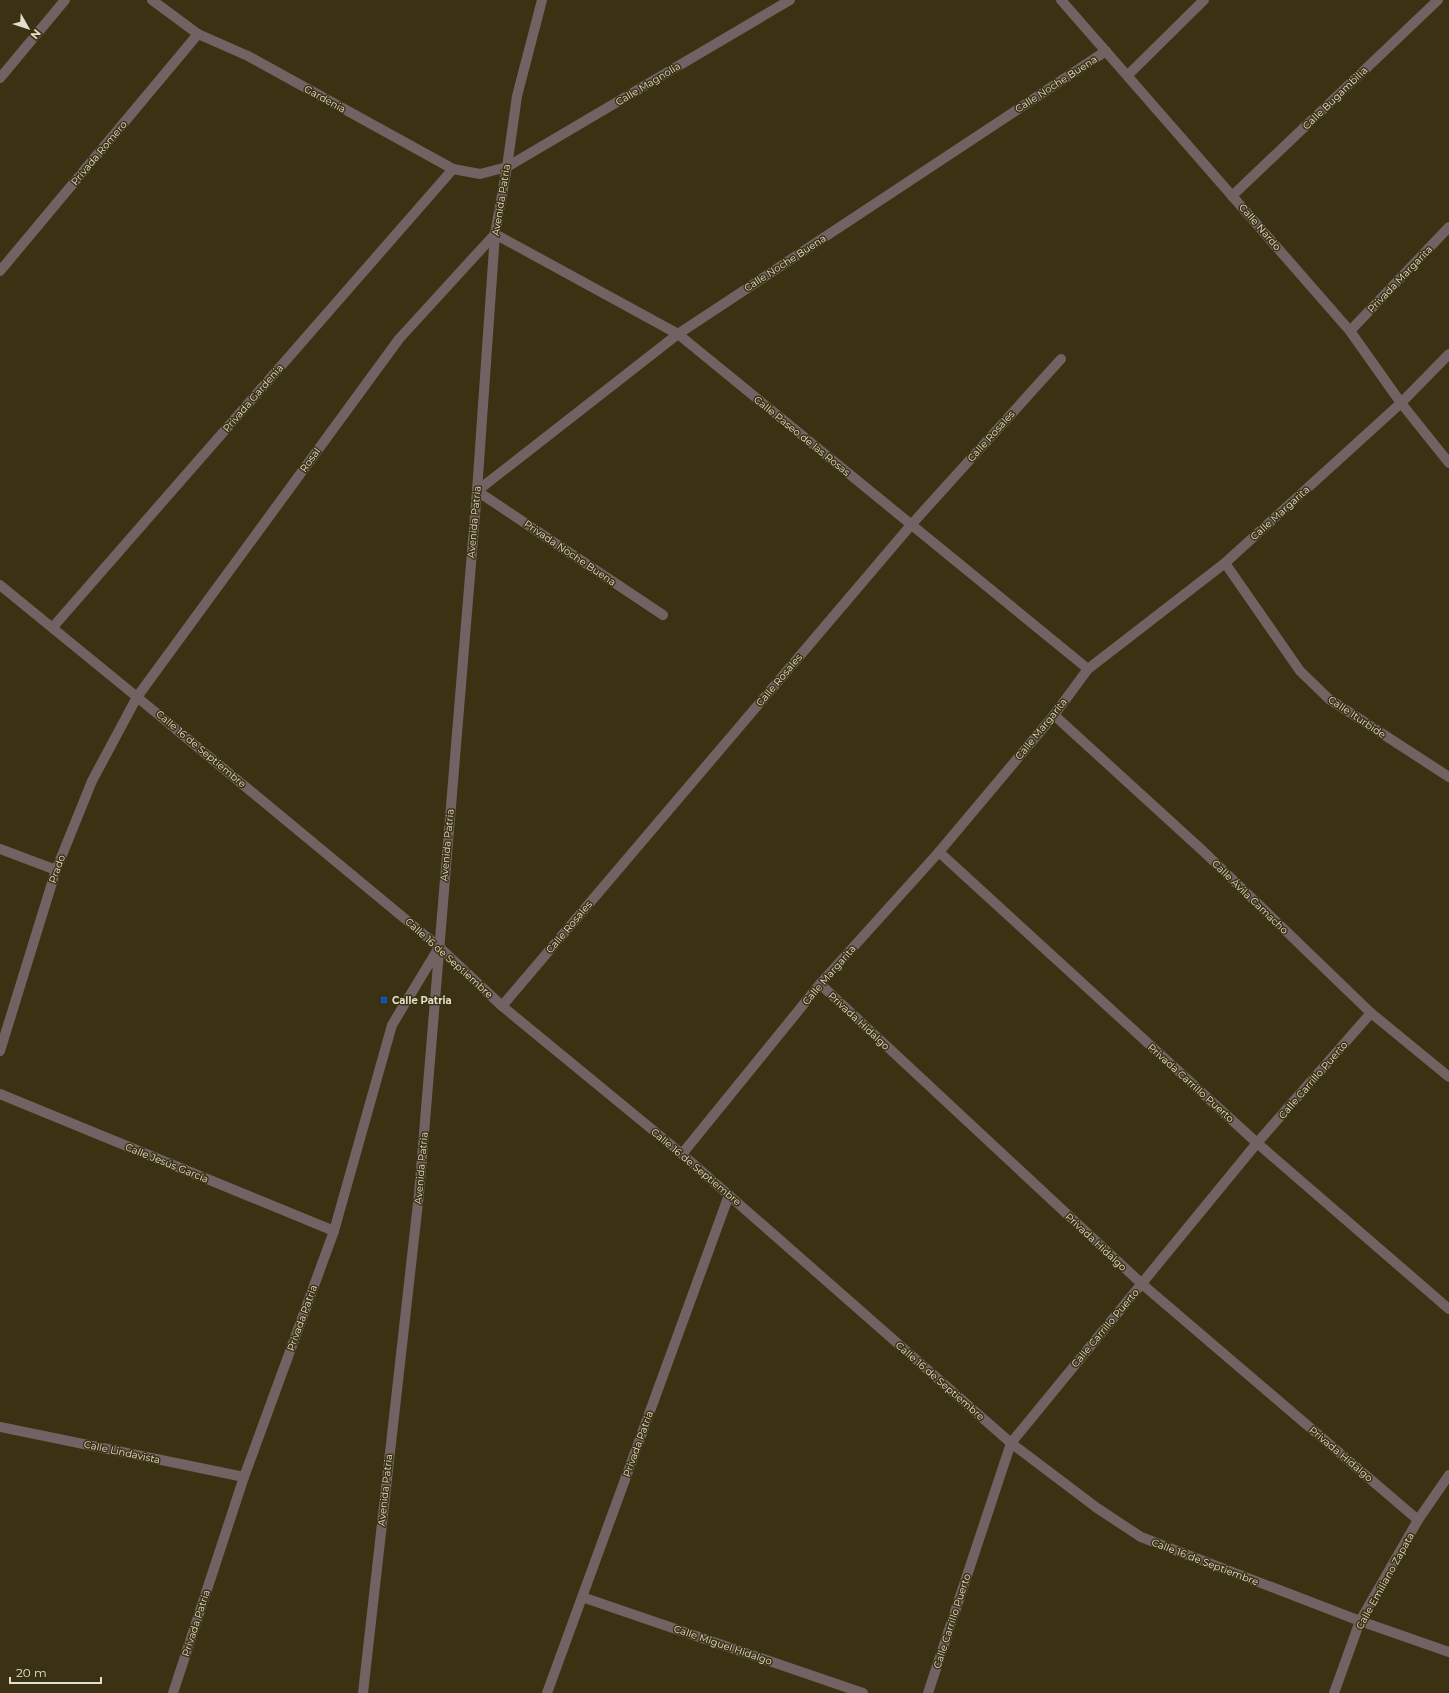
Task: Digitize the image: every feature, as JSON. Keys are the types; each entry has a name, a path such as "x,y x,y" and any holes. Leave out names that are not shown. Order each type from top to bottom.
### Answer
{"street":[{"path":"0,78 64,0"},
{"name":"Gardenia","path":"152,0 198,34 248,56 454,169 480,174 507,167"},
{"name":"Avenida Patria","path":"363,1693 419,1194 477,491 495,234 507,167 517,96 542,0"},
{"name":"Calle Magnolia","path":"507,167 790,0"},
{"name":"Calle Nardo","path":"1061,0 1350,331 1401,403 1449,463"},
{"path":"1128,75 1204,0"},
{"name":"Calle Bugambilia","path":"1232,196 1438,0"},
{"name":"Privada Romero","path":"0,271 198,34"},
{"name":"Calle Noche Buena","path":"477,491 678,334 1106,51"},
{"name":"Privada Gardenia","path":"53,627 454,169"},
{"name":"Privada Margarita","path":"1350,331 1449,227"},
{"name":"Calle Paseo de las Rosas","path":"495,234 678,334 1088,669"},
{"name":"Rosal","path":"137,697 398,339 495,234"},
{"name":"Calle Margarita","path":"682,1154 820,984 939,852 1054,715 1088,669 1225,563 1401,403 1449,354"},
{"name":"Calle Rosales","path":"502,1006 911,525 1061,359"},
{"name":"Privada Noche Buena","path":"477,491 663,615"},
{"name":"Calle Iturbide","path":"1225,563 1300,671 1328,699 1449,777"},
{"name":"Calle 16 de Septiembre","path":"0,585 53,627 439,947 502,1006 682,1154 1011,1443 1097,1508 1141,1537 1360,1621 1449,1652"},
{"name":"Prado","path":"0,1051 56,870 92,781 137,697"},
{"name":"Calle Ávila Camacho","path":"1054,715 1203,851 1371,1014 1449,1077"},
{"path":"0,848 56,870"},
{"name":"Privada Carrillo Puerto","path":"939,852 1257,1144 1449,1308"},
{"name":"Privada Patria","path":"173,1693 244,1477 334,1231 392,1025 439,947"},
{"name":"Privada Hidalgo","path":"820,984 1142,1284 1418,1520"},
{"name":"Calle Carrillo Puerto","path":"928,1693 1011,1443 1257,1144 1371,1014"},
{"name":"Calle Jesús García","path":"0,1094 334,1231"},
{"name":"Privada Patria","path":"547,1693 729,1195"},
{"name":"Calle Lindavista","path":"0,1427 244,1477"},
{"name":"Calle Emiliano Zapata","path":"1334,1693 1360,1621 1418,1520 1449,1475"},
{"name":"Calle Miguel Hidalgo","path":"582,1597 863,1693"}],"place":[{"name":"Calle Patria","path":"384,1000"}]}
